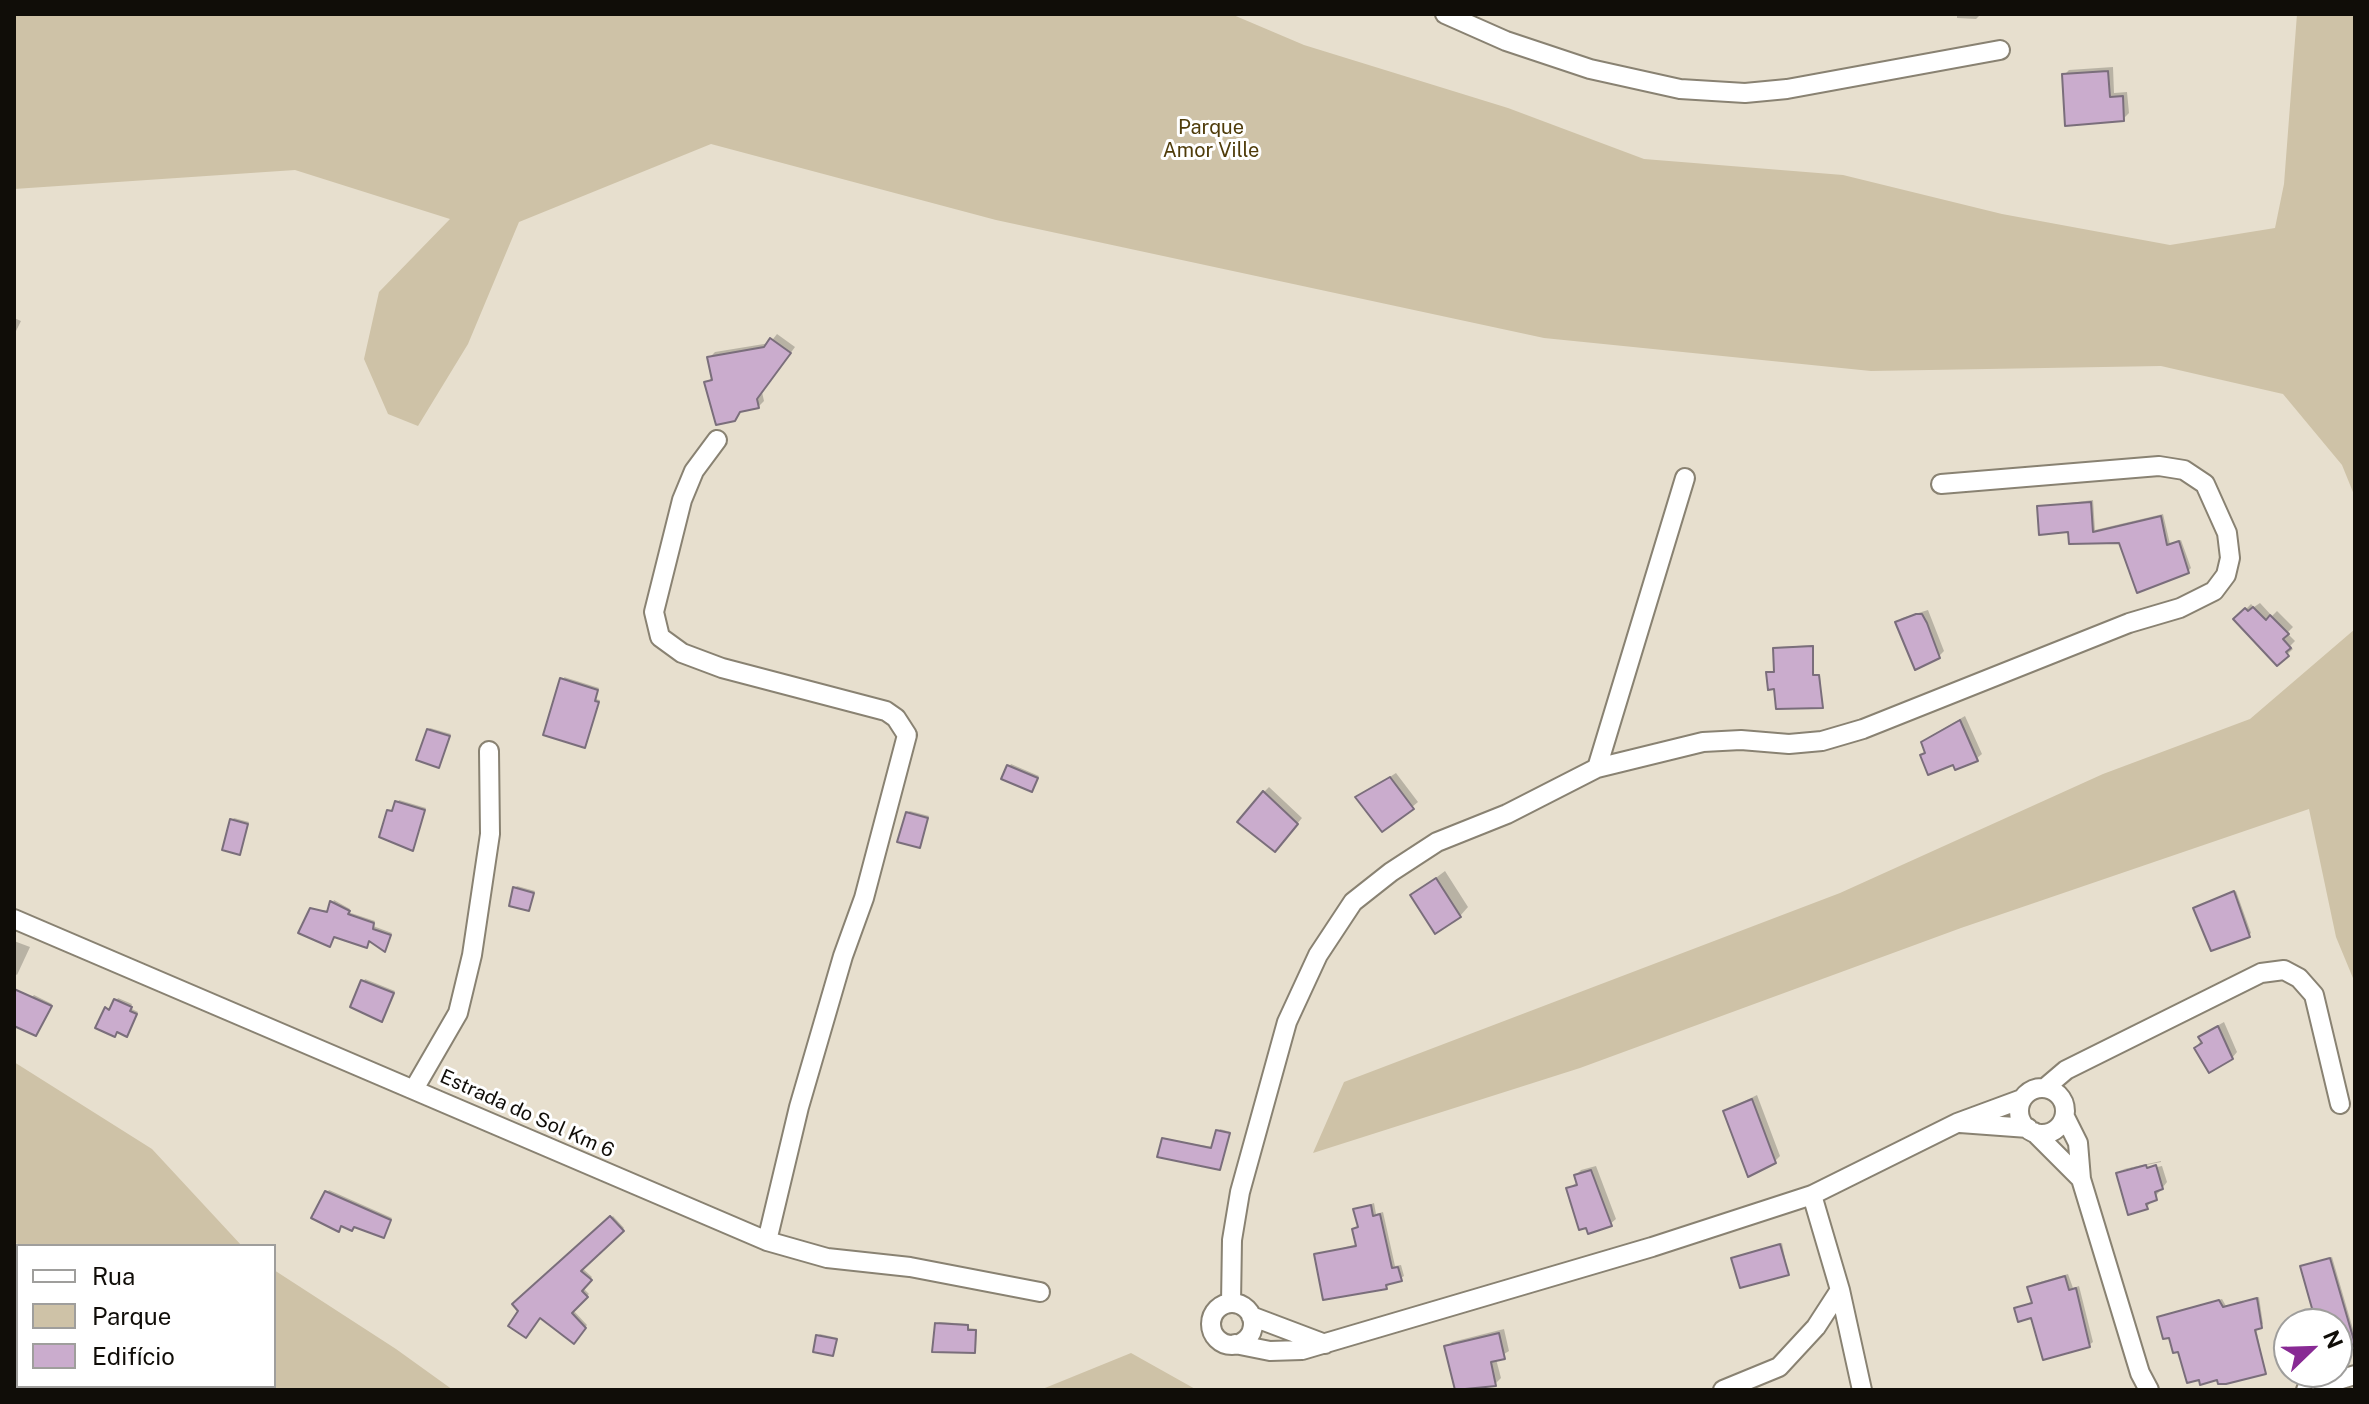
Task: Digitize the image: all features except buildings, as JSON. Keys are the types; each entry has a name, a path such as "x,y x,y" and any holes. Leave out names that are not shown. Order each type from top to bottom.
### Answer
{"street":[{"path":"1445,14 1506,41 1590,69 1680,89 1745,93 1787,89 2000,50"},
{"path":"717,440 694,471 682,500 654,612 660,637 682,653 722,668 886,711 896,718 907,735 864,898 843,956 799,1107 767,1241"},
{"path":"1231,1303 1232,1240 1240,1192 1287,1022 1318,955 1353,902 1391,872 1437,842 1507,814 1597,768 1703,742 1741,740 1789,744 1822,741 1863,729 2129,623 2180,608 2214,591 2226,575 2230,558 2227,533 2205,484 2184,470 2159,466 1941,484"},
{"path":"1597,768 1685,478"},
{"path":"414,1089 458,1013 472,955 490,834 489,751"},
{"name":"Estrada do Sol Km 6","path":"14,919 767,1241 827,1258 910,1267 1040,1292"},
{"path":"1325,1344 1251,1316 1243,1306 1231,1303 1219,1308 1212,1326 1217,1338 1235,1344 1285,1351 1325,1344 1812,1195 1957,1123 2022,1099 2078,1065 2261,973 2284,970 2299,978 2314,995 2340,1104"},
{"path":"1957,1123 2053,1131 2065,1110 2078,1065"},
{"path":"2046,1087 2058,1093 2078,1143 2081,1179 2140,1373 2149,1390"},
{"path":"2022,1099 2019,1109 2031,1130 2081,1179"},
{"path":"1812,1195 1840,1290 1862,1390"},
{"path":"1723,1390 1779,1367 1816,1327 1840,1290"},
{"path":"1235,1344 1250,1334 1251,1316"},
{"path":"2306,1390 2355,1375"}],"green space":[{"name":"Parque Amor Ville","path":"14,14 1231,14 1304,45 1508,108 1644,159 1843,175 2002,214 2170,245 2275,228 2284,184 2297,14 2355,14 2355,497 2342,465 2283,394 2161,366 1871,371 1544,338 996,220 711,144 519,222 468,344 418,426 388,414 364,359 379,292 450,219 295,170 14,189"},
{"path":"2355,629 2355,983 2336,937 2309,809 1961,928 1580,1068 1313,1153 1344,1082 1840,893 2103,774 2250,719"},
{"path":"14,1062 152,1149 240,1244 18,1244 14,1243"},
{"path":"276,1271 453,1390 103,1390 276,1388"},
{"path":"1131,1353 1197,1390 1040,1390"}]}
